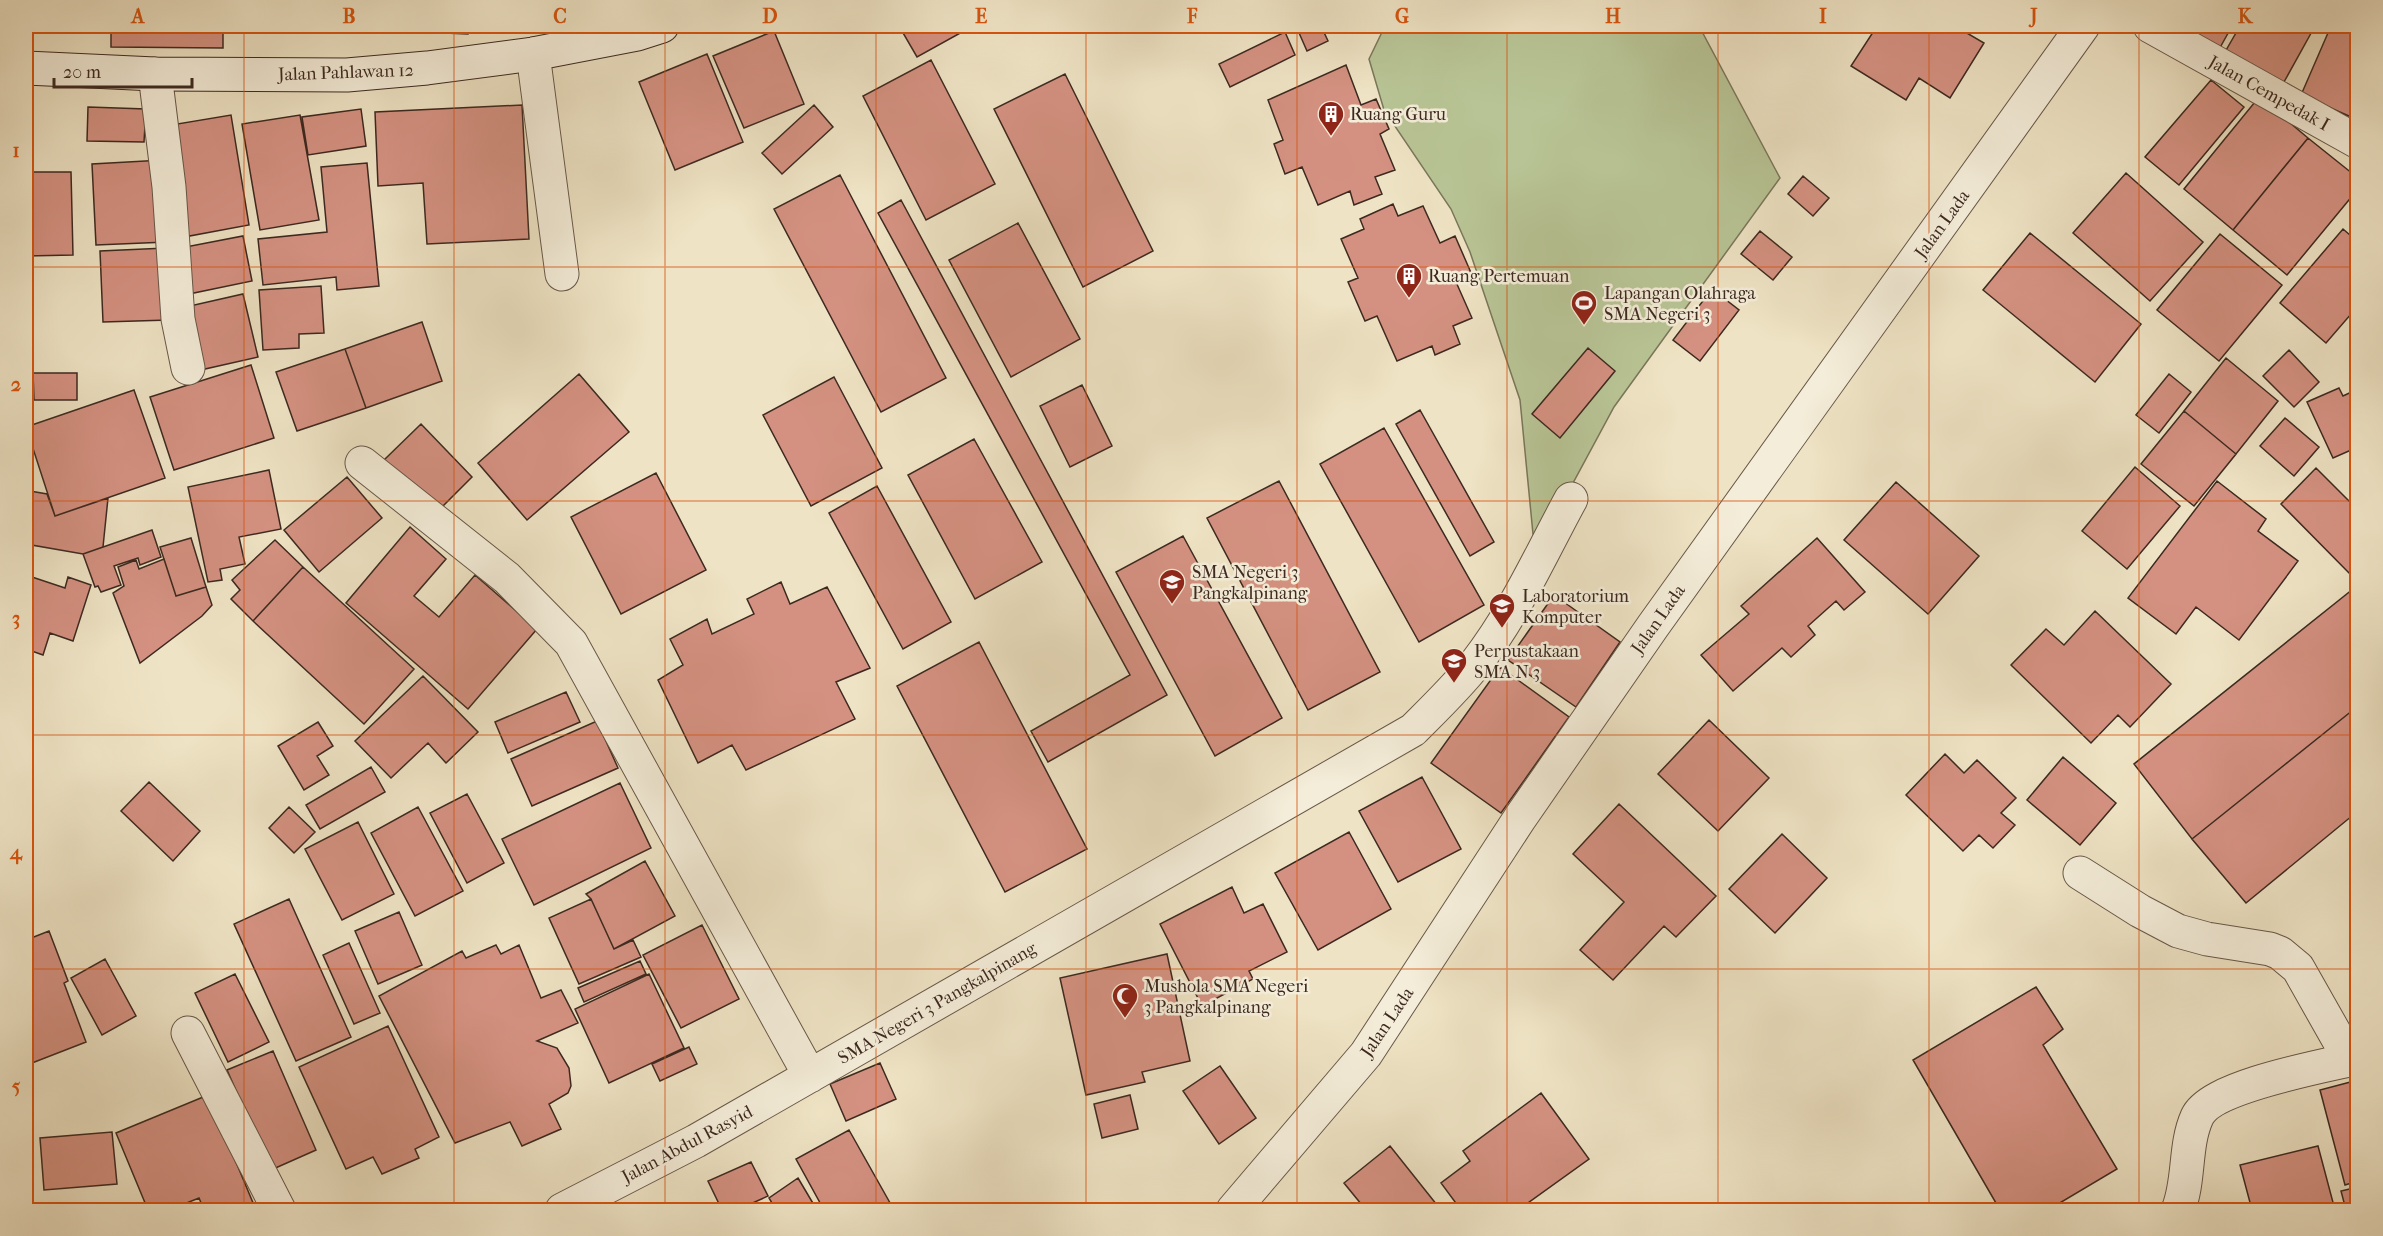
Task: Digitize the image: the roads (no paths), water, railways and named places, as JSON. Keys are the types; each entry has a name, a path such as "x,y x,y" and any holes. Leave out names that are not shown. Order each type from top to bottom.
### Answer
{"street":[{"name":"Jalan Pahlawan 12","path":"26,68 155,74 347,75 427,68 533,54 637,34 662,26"},
{"name":"Jalan Lada","path":"1233,1210 1366,1054 1520,818 1646,636 2083,26"},
{"name":"Jalan Cempedak I","path":"2150,26 2358,142"},
{"path":"533,54 562,274"},
{"path":"155,74 169,187 178,319 188,368"},
{"path":"362,463 507,578 571,643 810,1076"},
{"name":"SMA Negeri 3 Pangkalpinang","path":"810,1076 1413,730 1454,690 1477,662 1514,605 1570,498"},
{"path":"2080,873 2140,911 2178,930 2207,939 2257,946 2280,953 2298,968 2354,1059 2257,1083 2205,1104 2197,1115 2193,1128 2184,1196 2178,1210"},
{"path":"188,1033 279,1210"},
{"name":"Jalan Abdul Rasyid","path":"562,1210 696,1141 810,1076"}],"place":[{"name":"Ruang Guru","path":"1331,137"},
{"name":"Ruang Pertemuan","path":"1409,299"},
{"name":"Lapangan Olahraga SMA Negeri 3","path":"1584,326"},
{"name":"SMA Negeri 3 Pangkalpinang","path":"1172,605"},
{"name":"Laboratorium Komputer","path":"1502,629"},
{"name":"Perpustakaan SMA N 3","path":"1454,684"},
{"name":"Mushola SMA Negeri 3 Pangkalpinang","path":"1125,1019"}]}
